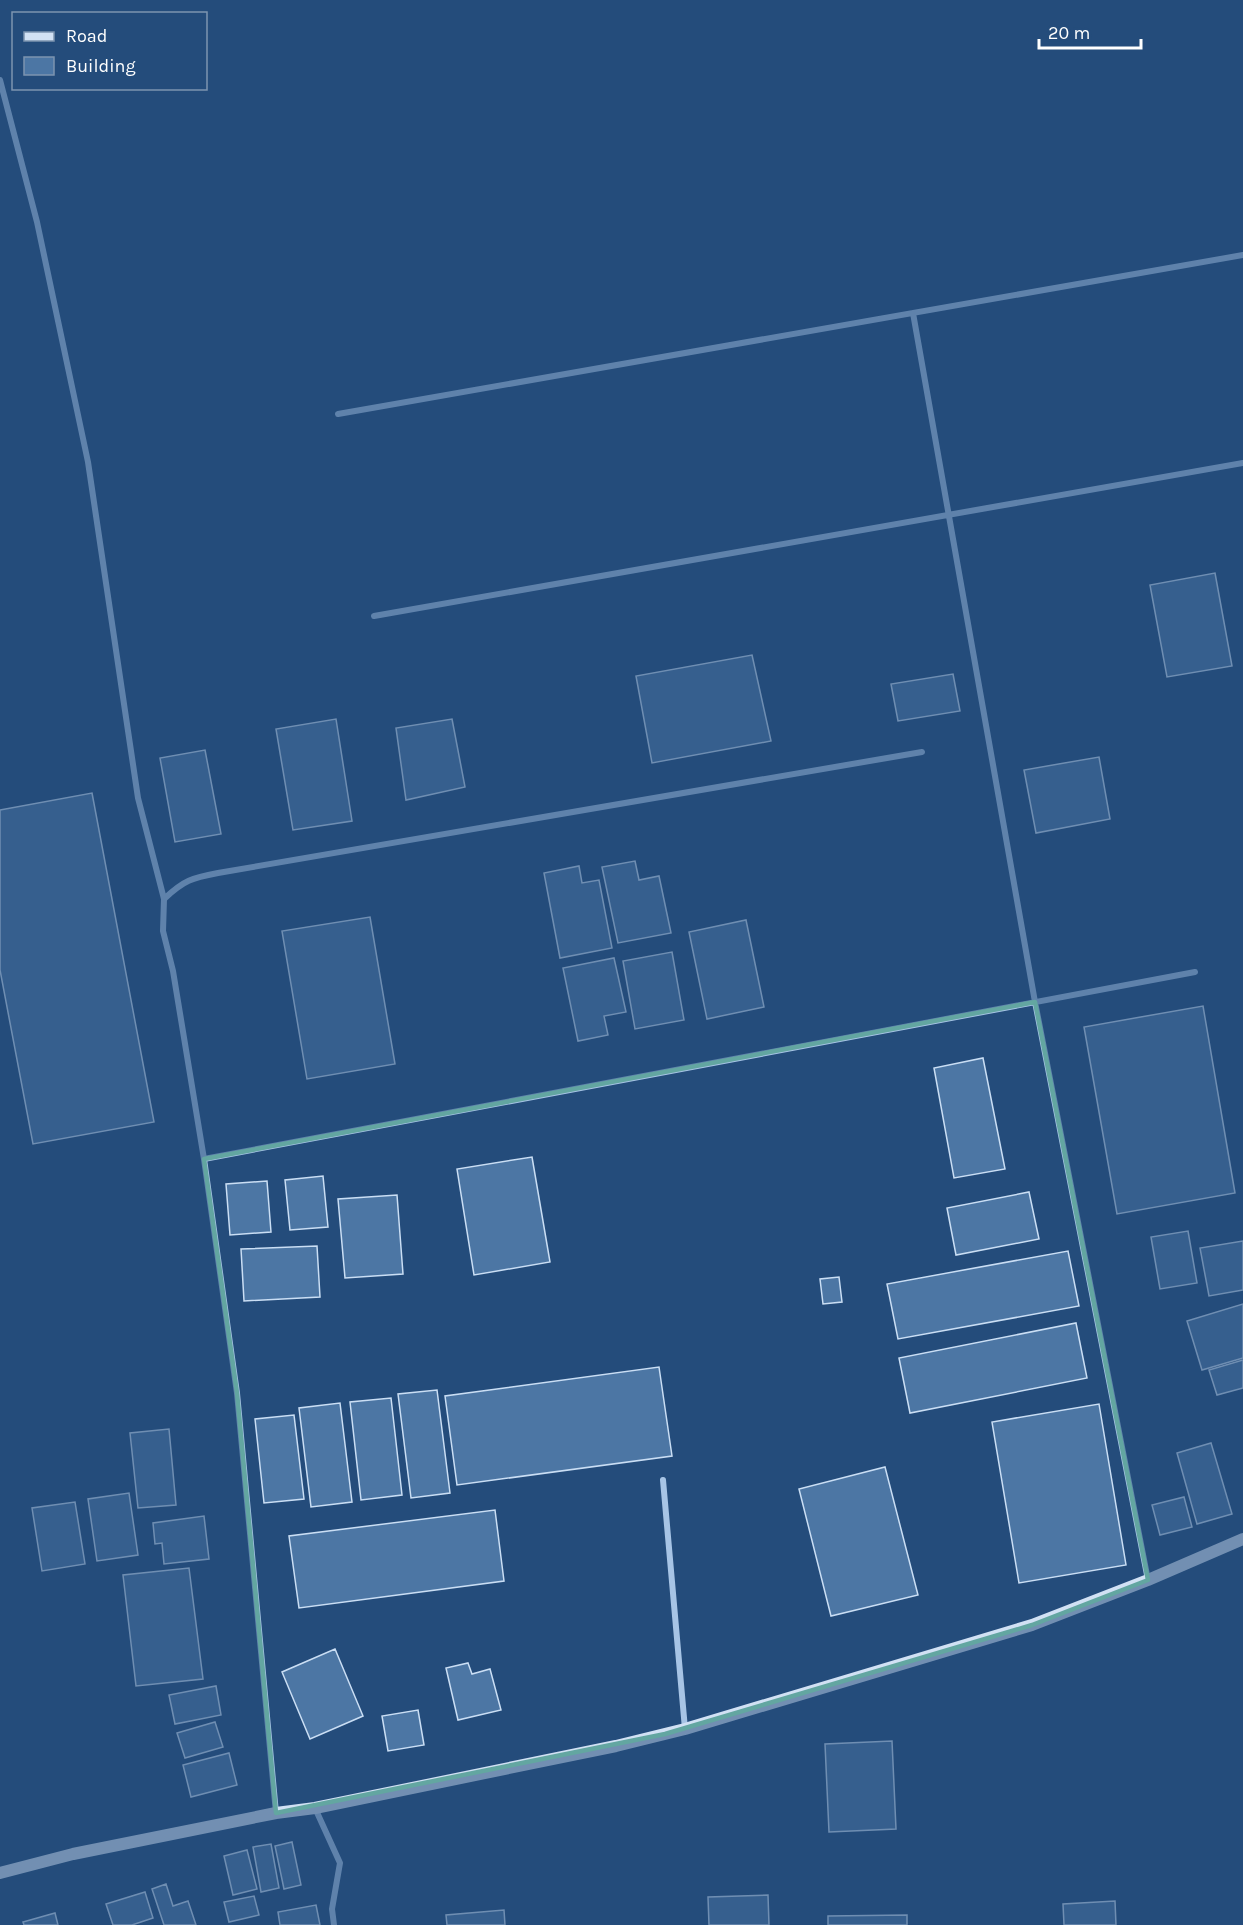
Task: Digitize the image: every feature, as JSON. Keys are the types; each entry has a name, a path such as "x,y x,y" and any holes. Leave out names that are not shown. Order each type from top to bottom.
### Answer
{"main road":[{"path":"0,1873 73,1854 276,1813 315,1808 616,1746 686,1729 1032,1625 1148,1580 1243,1539"}],"street":[{"path":"0,80 37,222 88,462 138,798 164,899 163,931 173,971 204,1159 237,1393 276,1813"},
{"path":"338,414 1243,255"},
{"path":"913,313 1035,1002 1148,1580"},
{"path":"374,616 1243,463"},
{"path":"164,899 178,885 194,878 218,873 922,752"},
{"path":"204,1159 1195,972"},
{"path":"663,1480 686,1729"},
{"path":"315,1808 340,1863 332,1909 334,1925"}],"highlighted area":[{"path":"1035,1002 1148,1580 1032,1625 665,1734 276,1813 237,1393 204,1159"}],"building":[{"path":"1215,573 1232,666 1167,677 1150,585"},
{"path":"752,655 771,741 652,763 636,676"},
{"path":"953,674 960,711 898,721 891,684"},
{"path":"336,719 352,821 293,830 276,729"},
{"path":"452,719 465,787 406,800 396,728"},
{"path":"205,750 221,834 175,842 160,758"},
{"path":"1099,757 1110,819 1036,833 1024,770"},
{"path":"92,793 154,1122 33,1144 0,970 0,810"},
{"path":"635,861 639,880 659,876 671,933 618,943 602,867"},
{"path":"579,866 582,883 599,880 612,948 560,958 544,873"},
{"path":"370,917 395,1064 307,1079 282,931"},
{"path":"746,920 764,1007 707,1019 689,932"},
{"path":"672,952 684,1020 635,1029 623,961"},
{"path":"614,958 626,1012 604,1016 608,1035 578,1041 563,968"},
{"path":"1203,1006 1235,1193 1117,1214 1084,1027"},
{"path":"983,1058 1005,1169 954,1178 934,1068"},
{"path":"532,1157 550,1262 474,1275 457,1169"},
{"path":"323,1176 328,1227 290,1230 285,1180"},
{"path":"267,1181 271,1232 230,1235 226,1184"},
{"path":"1029,1192 1039,1239 956,1255 947,1208"},
{"path":"397,1195 403,1274 345,1278 338,1199"},
{"path":"1188,1231 1197,1283 1160,1289 1151,1237"},
{"path":"1243,1241 1243,1290 1209,1296 1200,1248"},
{"path":"317,1246 320,1297 244,1301 241,1249"},
{"path":"1068,1251 1079,1306 898,1339 887,1284"},
{"path":"839,1277 842,1302 823,1304 820,1279"},
{"path":"1243,1304 1243,1358 1202,1370 1187,1321"},
{"path":"1076,1323 1087,1378 910,1413 899,1358"},
{"path":"1243,1360 1243,1388 1217,1395 1209,1370"},
{"path":"659,1367 672,1456 457,1485 445,1396"},
{"path":"437,1390 450,1493 411,1498 398,1394"},
{"path":"391,1398 402,1495 361,1500 350,1402"},
{"path":"340,1403 352,1502 311,1507 299,1408"},
{"path":"1099,1404 1126,1565 1019,1583 992,1422"},
{"path":"294,1415 304,1499 264,1503 255,1419"},
{"path":"169,1429 176,1505 138,1508 130,1433"},
{"path":"1211,1443 1232,1514 1197,1524 1177,1453"},
{"path":"885,1467 918,1595 831,1616 799,1489"},
{"path":"129,1493 138,1555 97,1561 88,1499"},
{"path":"1184,1497 1192,1527 1160,1535 1152,1505"},
{"path":"75,1502 85,1564 42,1571 32,1508"},
{"path":"495,1510 504,1581 299,1608 289,1536"},
{"path":"204,1516 209,1559 164,1564 162,1543 155,1544 153,1523"},
{"path":"189,1568 203,1679 136,1686 123,1575"},
{"path":"335,1649 363,1716 310,1739 282,1672"},
{"path":"468,1663 472,1674 490,1669 501,1710 458,1720 446,1668"},
{"path":"216,1686 221,1715 175,1724 169,1695"},
{"path":"418,1710 424,1745 388,1751 382,1716"},
{"path":"215,1722 223,1747 185,1758 177,1733"},
{"path":"892,1741 896,1829 829,1832 825,1744"},
{"path":"229,1753 237,1785 191,1797 183,1765"},
{"path":"292,1842 301,1885 284,1889 275,1846"},
{"path":"271,1844 279,1888 261,1892 253,1847"},
{"path":"247,1850 257,1889 233,1895 224,1856"},
{"path":"166,1884 173,1906 188,1901 196,1925 164,1925 152,1889"},
{"path":"145,1892 153,1918 132,1925 113,1925 106,1904"},
{"path":"768,1895 769,1925 709,1925 708,1897"},
{"path":"254,1896 259,1915 229,1922 224,1902"},
{"path":"1115,1901 1116,1925 1064,1925 1063,1904"},
{"path":"316,1905 320,1925 280,1925 278,1912"},
{"path":"504,1910 505,1925 447,1925 446,1915"},
{"path":"55,1913 58,1925 24,1925 23,1922"},
{"path":"907,1915 907,1925 828,1925 828,1916"}]}
